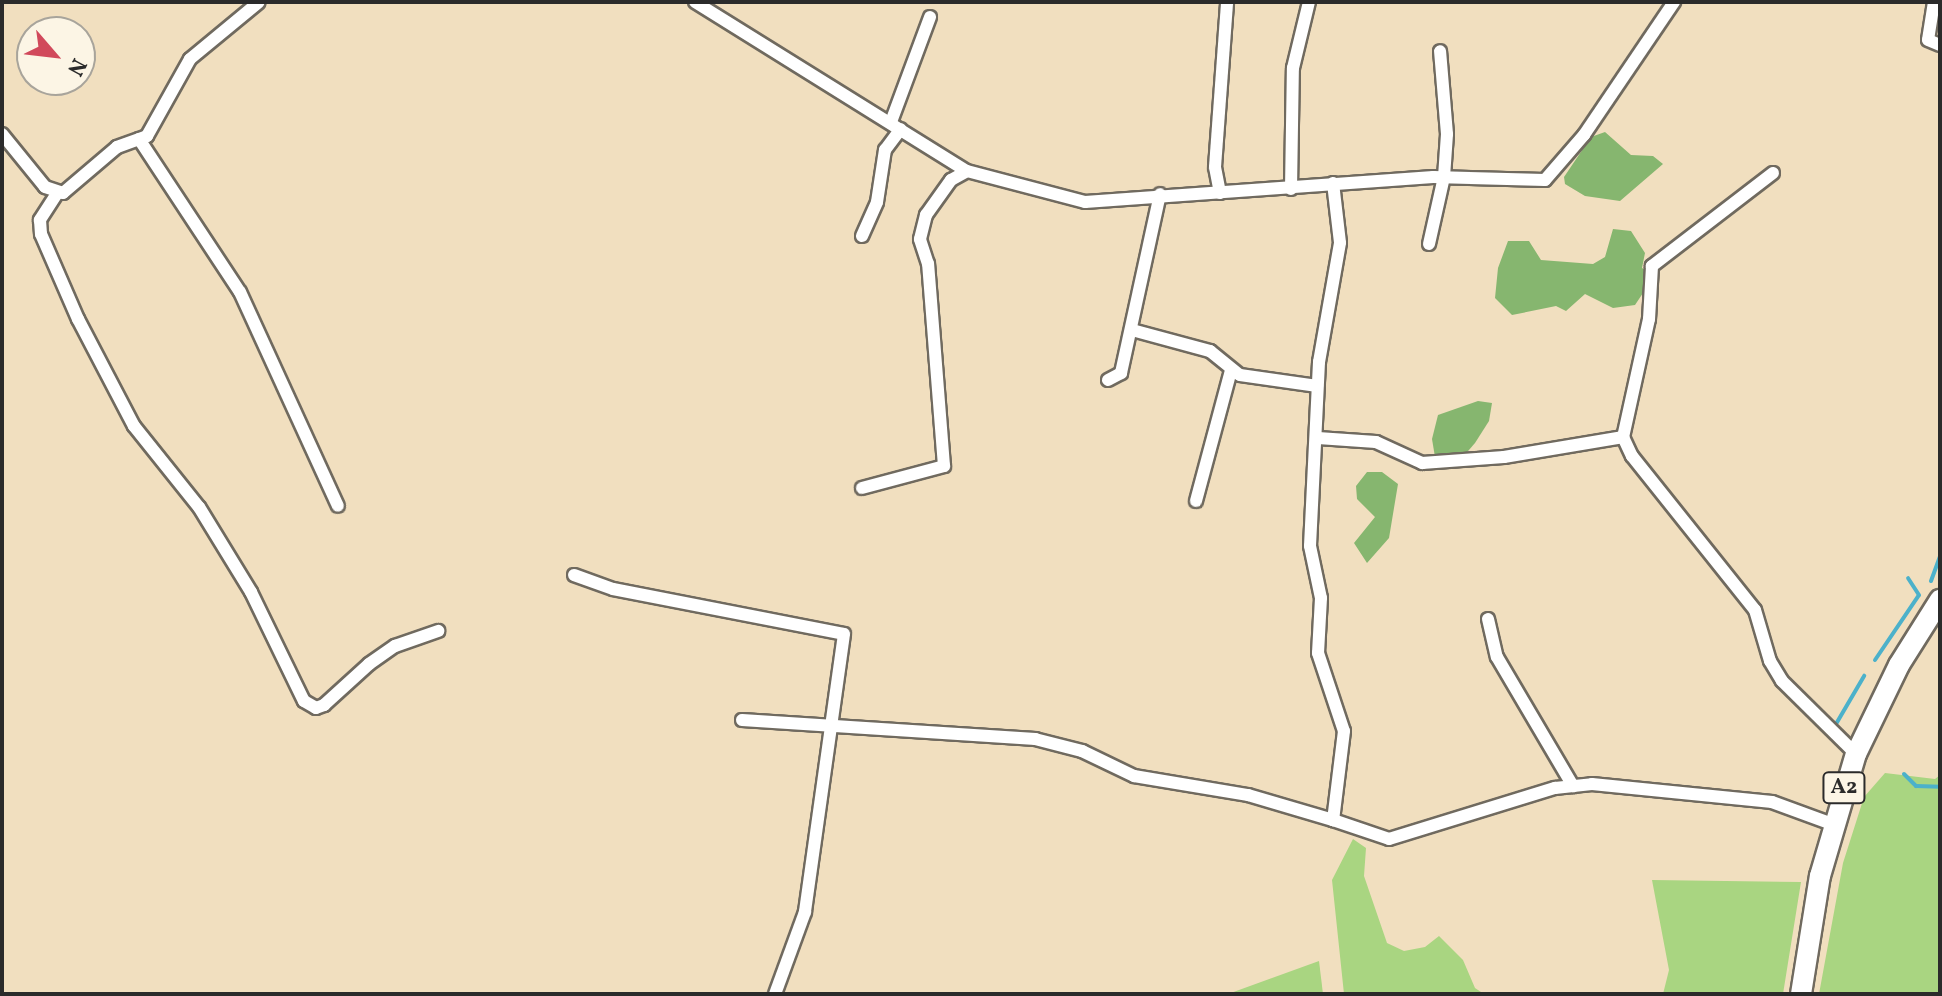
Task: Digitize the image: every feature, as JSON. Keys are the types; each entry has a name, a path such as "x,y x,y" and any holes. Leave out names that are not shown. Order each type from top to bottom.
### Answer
{"main road":[{"name":"A2","path":"1801,994 1832,824 1856,754 1899,665 1940,600"}],"street":[{"path":"259,2 190,59 178,74 160,120 139,139 117,147 56,195 40,220 41,234 78,319 134,426 199,507 251,592 304,701 316,708 324,705 369,664 395,646 438,631"},
{"path":"695,2 967,171 1085,202 1160,194 1291,189 1333,183 1444,177 1545,180 1584,135 1674,2"},
{"path":"1220,193 1215,167 1227,2"},
{"path":"1291,189 1293,68 1309,2"},
{"path":"1934,2 1928,40 1940,45"},
{"path":"862,236 874,212 885,150 896,125 930,17"},
{"path":"1429,244 1444,177 1447,134 1440,51"},
{"path":"2,134 56,195"},
{"path":"139,139 240,292 338,506"},
{"path":"862,488 944,466 931,292 920,239 926,215 951,180 967,171"},
{"path":"1773,173 1652,266 1649,319 1623,437 1632,456 1755,610 1770,661 1782,681 1856,754"},
{"path":"1333,183 1340,243 1317,386 1318,438 1310,546 1321,598 1318,653 1344,731 1333,820"},
{"path":"1108,380 1121,373 1126,334 1132,330 1160,194"},
{"path":"1132,330 1210,351 1231,370 1317,386"},
{"path":"1196,501 1231,370"},
{"path":"1318,438 1376,442 1422,463 1504,457 1623,437"},
{"path":"574,575 613,589 763,620 839,629 846,641 805,912 775,994"},
{"path":"1488,619 1508,680 1573,786"},
{"path":"742,720 1055,743 1134,776 1248,795 1389,839 1573,786 1634,786 1772,802 1832,824"}],"green space":[{"path":"1605,132 1631,155 1653,156 1663,164 1620,201 1585,196 1565,184 1564,177 1591,137"},
{"path":"1613,229 1631,231 1645,253 1642,268 1655,275 1635,305 1613,308 1585,294 1566,311 1556,306 1512,315 1495,298 1498,268 1508,241 1529,241 1541,260 1593,264 1605,257"},
{"path":"1478,401 1492,403 1489,421 1475,443 1462,458 1435,457 1432,439 1438,415"},
{"path":"1367,472 1382,472 1398,484 1389,538 1367,563 1354,543 1375,517 1357,499 1356,486"},
{"path":"1885,773 1935,779 1940,775 1940,994 1819,994 1843,863 1864,797"},
{"path":"1353,839 1366,848 1364,876 1387,943 1404,951 1425,947 1439,936 1463,960 1475,988 1484,994 1344,994 1332,880"},
{"path":"1652,880 1801,882 1783,994 1663,994 1669,970"},
{"path":"1319,961 1323,994 1228,994"}],"waterway":[{"path":"1931,581 1940,556"},
{"path":"1875,660 1919,595 1908,578"},
{"path":"1836,724 1864,676"},
{"path":"1904,774 1916,786 1940,787"}]}
